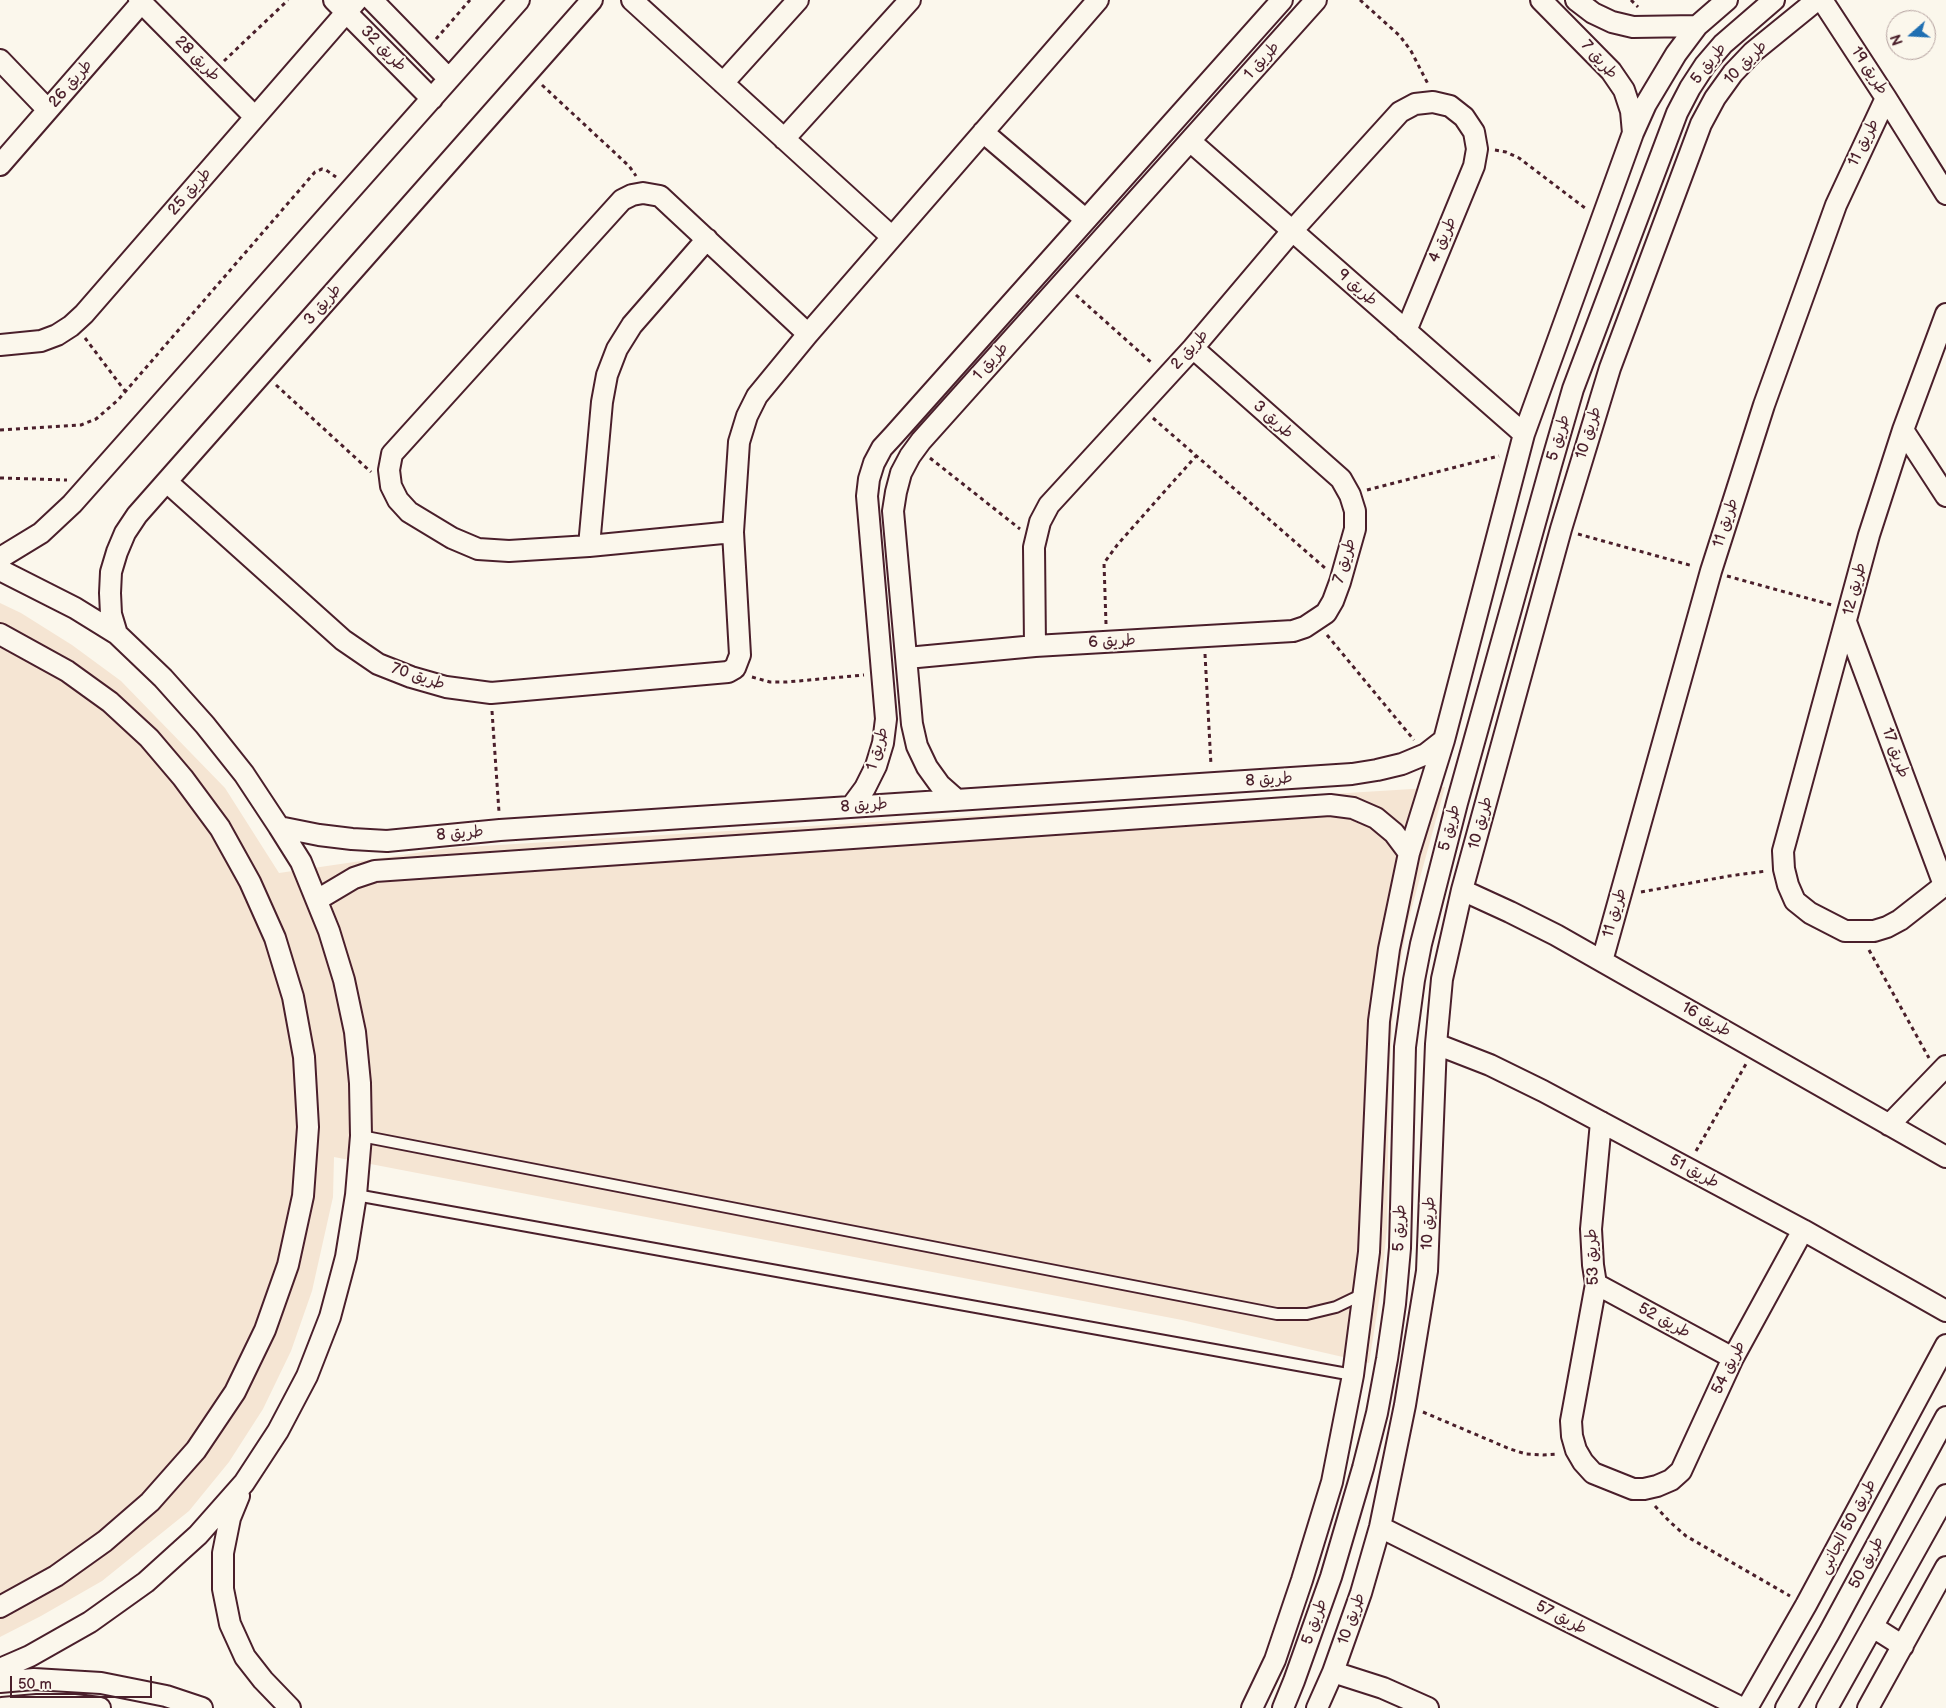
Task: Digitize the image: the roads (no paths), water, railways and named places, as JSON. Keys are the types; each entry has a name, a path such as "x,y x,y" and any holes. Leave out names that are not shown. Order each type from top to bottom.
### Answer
{"street":[{"name":"طريق 32","path":"372,0 449,79"},
{"path":"0,558 41,533 72,504 519,0"},
{"name":"طريق 3","path":"117,634 110,594 111,572 116,552 125,533 137,515 592,0"},
{"path":"632,0 892,237"},
{"path":"723,83 798,0"},
{"path":"784,139 910,0"},
{"path":"808,334 660,196 643,193 632,195 622,200 392,454 389,470 391,486 398,500 409,512 452,538 478,549 509,551 589,546 733,532 739,442 757,396 808,334 1098,0"},
{"name":"طريق 1","path":"851,807 865,788 872,773 883,743 886,719 867,496 869,479 874,463 882,448 1282,0"},
{"name":"طريق 1","path":"957,800 940,785 927,767 917,746 912,724 893,511 901,473 916,447 1316,0"},
{"name":"طريق 7","path":"1541,0 1611,71 1624,90 1631,111 1633,134"},
{"name":"طريق 7","path":"1576,0 1593,13 1612,22 1633,27 1697,26"},
{"name":"طريق 5","path":"1252,1708 1278,1651 1332,1482 1353,1375 1369,1252 1379,1021 1382,991 1409,853 1444,740 1521,442 1633,134 1658,82 1676,54 1697,26 1727,0"},
{"name":"طريق 5","path":"1283,1708 1334,1568 1377,1414 1395,1304 1400,1248 1405,1047 1414,980 1428,916 1505,626 1573,389 1677,113 1705,65 1723,44 1774,0"},
{"name":"طريق 10","path":"1317,1708 1333,1672 1361,1593 1380,1527 1406,1405 1427,1271 1436,1044 1442,979 1462,890 1561,529 1610,368 1701,124 1716,98 1753,52 1818,0"},
{"name":"طريق 19","path":"1822,0 1946,194"},
{"name":"طريق 28","path":"140,1 255,117"},
{"name":"طريق 26","path":"0,165 140,1"},
{"name":"طريق 32","path":"346,4 432,99"},
{"name":"طريق 25","path":"0,345 41,341 57,335 74,323 255,117 346,4"},
{"path":"0,60 48,110"},
{"name":"طريق 11","path":"1602,961 1711,571 1764,405 1836,205 1886,98"},
{"name":"طريق 2","path":"1035,646 1035,541 1040,522 1049,505 1193,348 1292,231 1400,112 1415,104 1433,102 1450,106 1464,117 1474,132 1477,149"},
{"path":"983,132 1085,219"},
{"name":"طريق 9","path":"1190,141 1406,331 1521,442"},
{"name":"طريق 4","path":"1406,331 1474,166 1477,149"},
{"path":"589,546 602,402 607,375 614,357 632,325 707,239"},
{"name":"طريق 12","path":"1945,885 1900,920 1887,927 1874,931 1845,931 1810,913 1795,901 1788,886 1784,869 1783,851 1869,535 1903,430 1946,314"},
{"name":"طريق 3","path":"1193,348 1341,479 1350,494"},
{"path":"1903,430 1946,496"},
{"name":"طريق 70","path":"167,482 343,640 378,664 411,677 446,687 491,693 728,672 735,668 740,655 733,532"},
{"name":"طريق 7","path":"1316,621 1326,613 1333,602 1340,582 1354,529 1355,511 1350,494"},
{"path":"0,570 75,608 117,634 163,678 205,725 244,774 279,827 301,862 329,930 344,980 354,1032 360,1083 362,1136 356,1195 346,1257 330,1317 307,1376 278,1431 244,1483 198,1535 146,1582 90,1622 30,1656 0,1669"},
{"name":"طريق 6","path":"907,658 1035,646 1293,631 1316,621"},
{"name":"طريق 17","path":"1846,622 1945,885"},
{"path":"0,634 67,671 110,702 149,738 183,778 220,828 250,882 275,938 293,997 304,1057 308,1127 303,1196 288,1264 266,1330 235,1392 196,1450 150,1502 105,1541 56,1576 0,1607"},
{"name":"طريق 8","path":"279,827 319,835 387,841 500,830 1360,773 1402,764 1426,754 1444,740"},
{"name":"طريق 8","path":"317,900 354,878 375,871 1330,805 1353,808 1376,818 1394,833 1409,853"},
{"name":"طريق 16","path":"1462,890 1510,912 1602,961 1946,1157"},
{"path":"1379,1042 1405,1047"},
{"name":"طريق 51","path":"1436,1044 1490,1065 1526,1082 1803,1230 1946,1311"},
{"path":"1889,1125 1941,1070"},
{"name":"طريق 53","path":"1601,1122 1591,1229 1596,1284 1571,1421 1572,1436 1576,1450 1583,1462 1593,1473 1633,1489 1644,1489"},
{"name":"طريق 54","path":"1644,1489 1658,1486 1671,1480 1681,1470 1733,1358 1803,1230"},
{"name":"طريق 52","path":"1596,1284 1733,1358"},
{"name":"طريق 50 الجانبى","path":"1747,1708 1806,1605 1946,1345"},
{"name":"طريق 50","path":"1786,1708 1946,1418"},
{"path":"244,1483 230,1518 223,1553 223,1589 230,1624 245,1657 263,1680 290,1708"},
{"path":"1828,1708 1946,1495"},
{"name":"طريق 57","path":"1380,1527 1742,1708"},
{"path":"1868,1708 1946,1567"},
{"path":"1873,1627 1903,1646"},
{"path":"1333,1672 1383,1688 1428,1708"},
{"path":"0,1682 34,1679 100,1683 166,1696 202,1708"},
{"path":"2,1708 37,1705 74,1705 100,1708"}],"lane":[{"path":"362,1136 1277,1314 1307,1314 1336,1307 1363,1294"},
{"path":"356,1195 1353,1375"}]}
